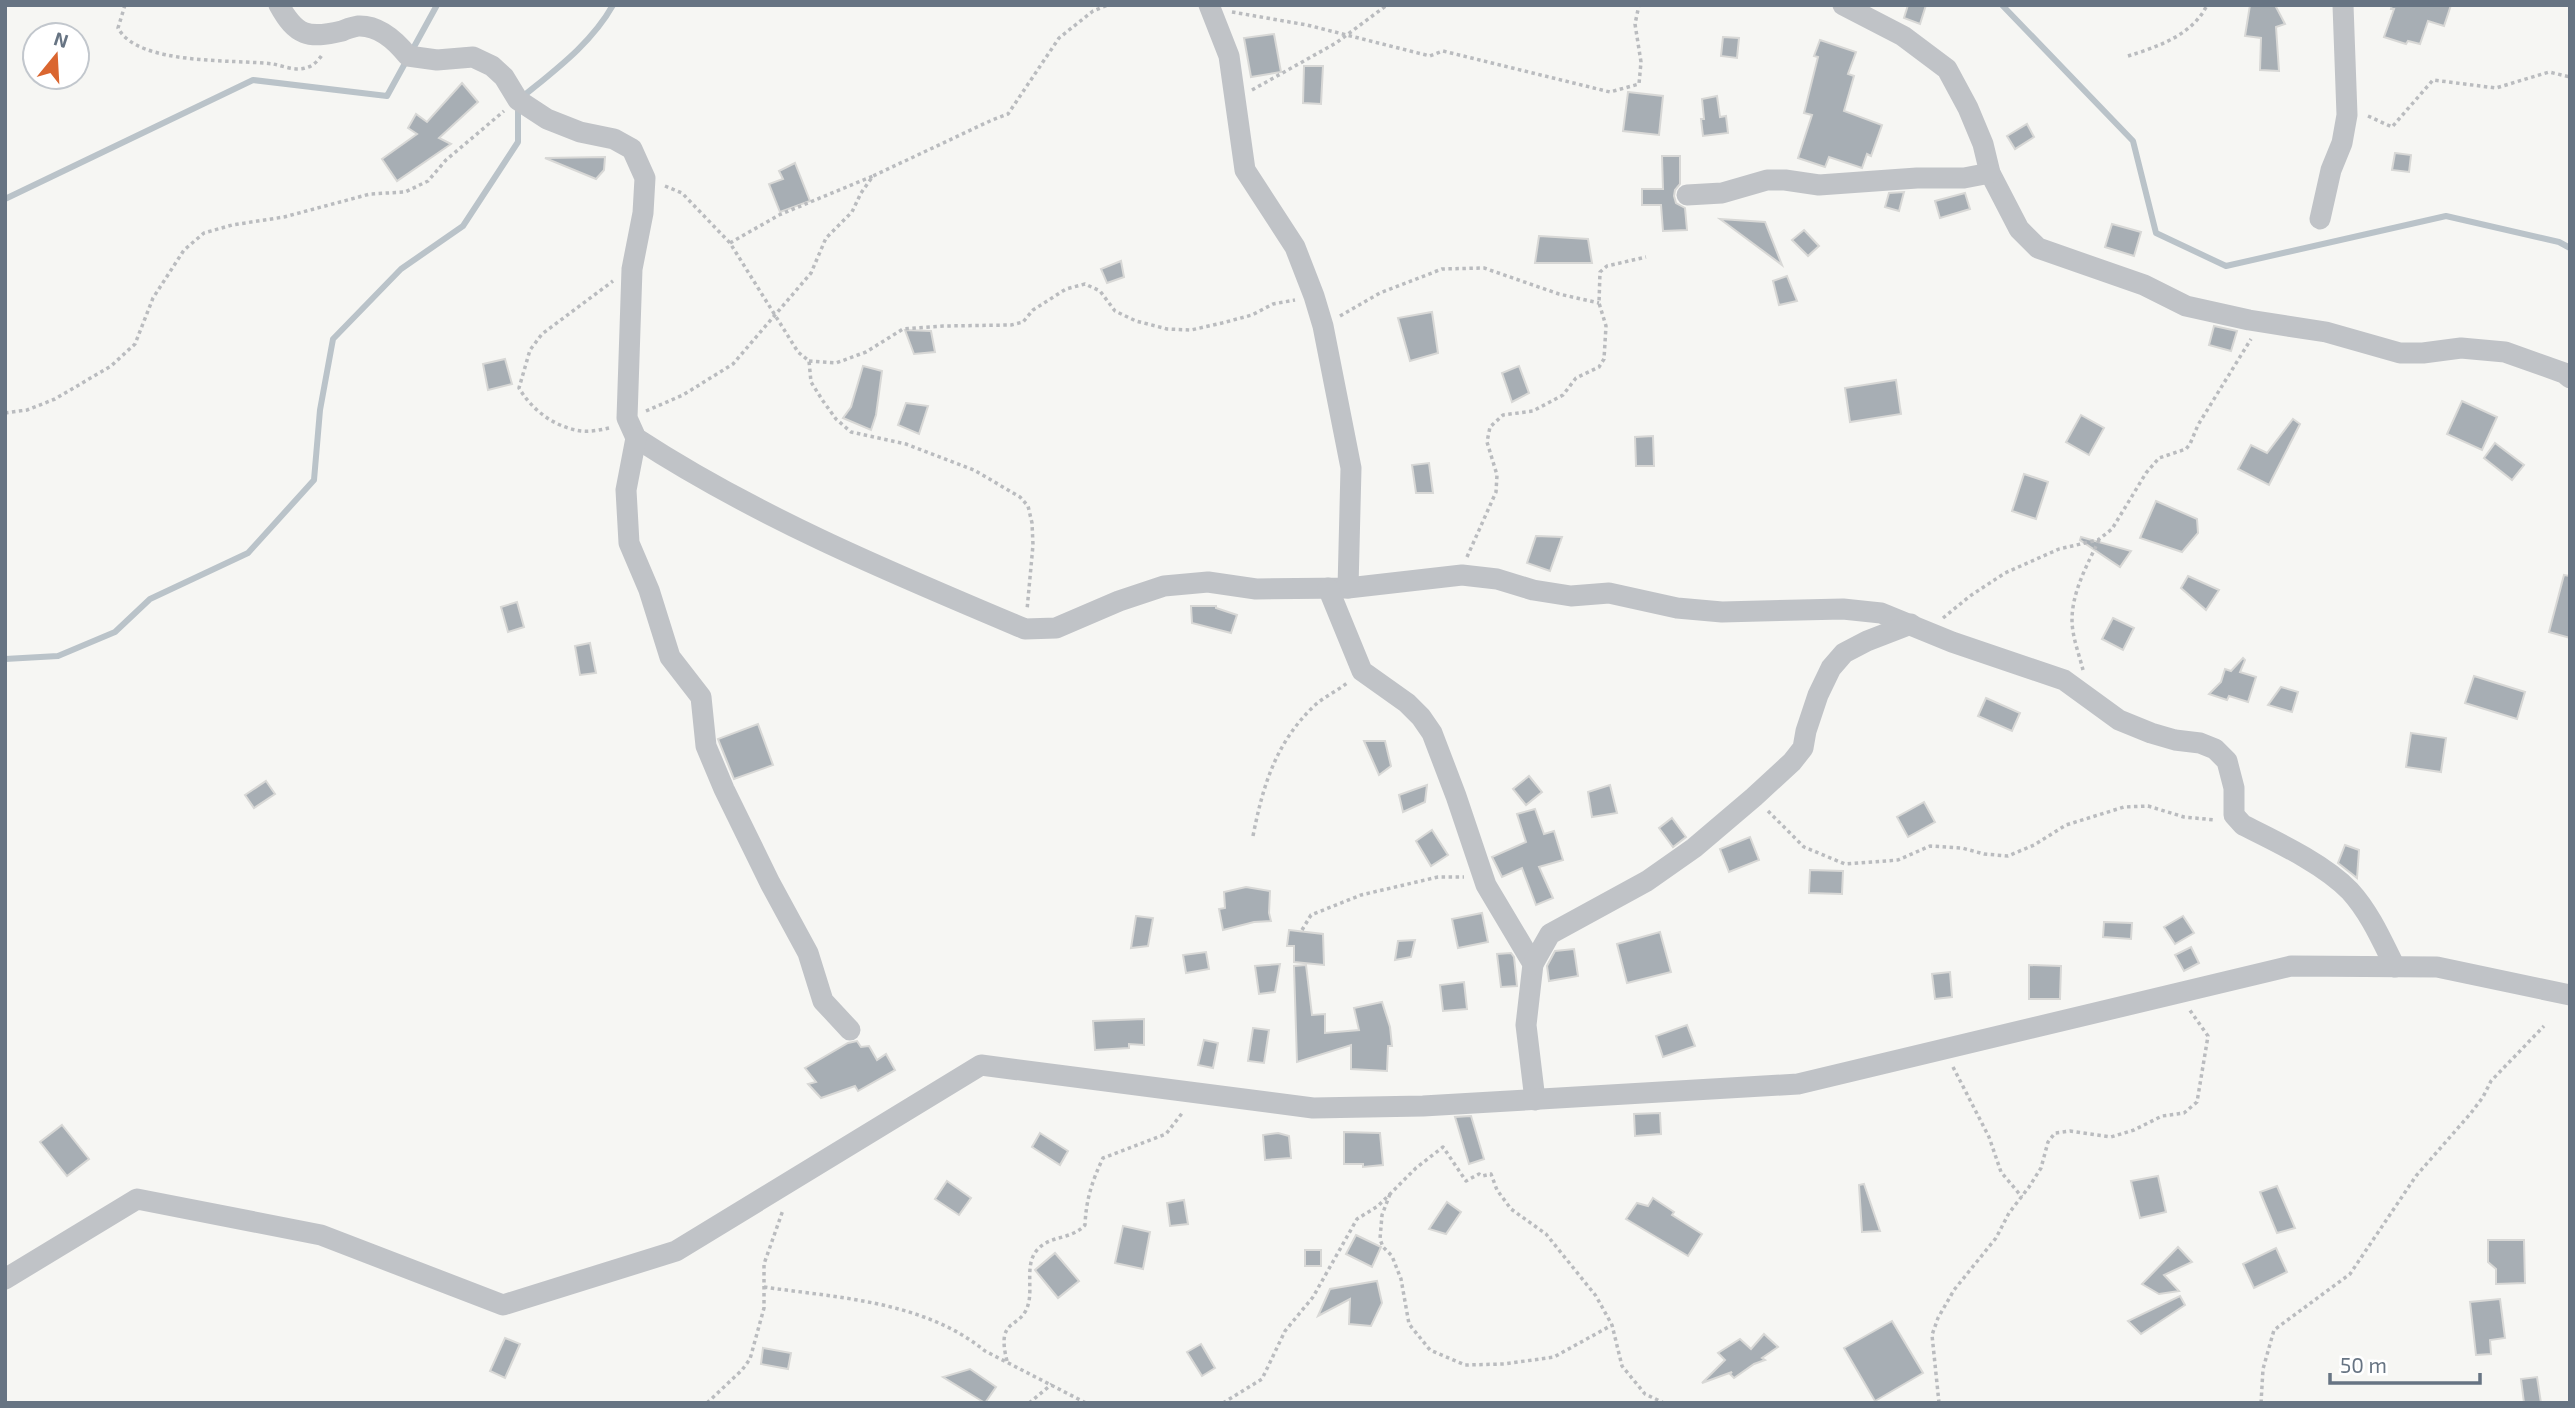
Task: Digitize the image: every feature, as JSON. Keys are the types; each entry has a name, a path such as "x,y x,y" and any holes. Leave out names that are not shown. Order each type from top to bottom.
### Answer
{"street":[{"path":"279,5 288,23 300,32 321,36 358,26 370,28 396,40 408,56 437,60 473,57 492,66 504,77 518,100 547,119 580,132 614,139 632,149 645,178 643,213 632,269 632,429 626,490 629,543 649,590 670,657 701,697 706,746 770,883 808,953 824,1001 850,1030"},
{"path":"1843,5 1903,36 1947,69 1983,144 1990,173 2019,229 2038,248 2144,285 2186,306 2260,322 2326,332 2400,353 2461,348 2505,352 2564,373 2570,378"},
{"path":"2320,219 2331,170 2342,143 2347,106 2343,5"},
{"path":"1210,8 1229,56 1245,170 1294,247 1323,326 1350,468 1338,588 1362,671 1407,703 1432,733 1486,885 1532,964"},
{"path":"1687,195 1722,193 1767,180 1819,185 1917,178 1964,178 1990,173"},
{"path":"632,429 691,474 804,532 1025,629 1056,628 1119,601 1164,586 1208,582 1256,589 1338,588 1462,575 1497,579 1534,590 1571,596 1609,593 1677,608 1722,612 1843,609 1881,613 1952,642 2064,680 2119,720 2151,733 2200,743 2215,749 2227,761 2234,788 2234,815 2243,825 2315,864 2349,890 2366,911 2395,967"},
{"path":"1535,1100 1525,1025 1532,964 1550,934 1647,881 1694,848 1754,797 1792,762 1803,748 1818,695 1831,668 1844,653 1867,641 1914,625"},
{"path":"5,1279 137,1199 321,1235 503,1305 676,1251 981,1065 1313,1108 1423,1106 1798,1084 2291,966 2437,967 2570,995"}],"path":[{"path":"125,5 118,27 124,38 146,48 193,60 272,64 305,69 318,62 326,49 330,33"},
{"path":"730,243 779,215 873,176 1008,114 1059,38 1093,11 1108,5"},
{"path":"1235,100 1348,35 1387,5"},
{"path":"1210,8 1348,35 1430,56 1443,51 1610,92 1639,84 1641,62 1635,24 1639,5"},
{"path":"2128,57 2162,45 2200,19 2207,5"},
{"path":"2347,106 2392,127 2433,80 2497,88 2549,72 2570,77"},
{"path":"5,413 27,410 55,399 111,366 135,344 153,298 184,250 204,233 232,225 284,217 370,194 405,192 428,181 446,160 518,100"},
{"path":"632,269 542,334 530,351 519,388 529,405 544,416 582,432 617,427 632,429 733,364 811,273 826,238 852,212 860,193 873,176"},
{"path":"645,178 682,193 730,243 798,352 809,361 836,362 866,352 903,329 1011,326 1023,322 1033,310 1066,289 1085,284 1100,291 1115,310 1136,321 1167,329 1191,330 1252,315 1273,304 1314,296"},
{"path":"1462,575 1469,552 1496,492 1497,475 1488,442 1490,427 1503,415 1533,411 1563,395 1576,378 1599,368 1604,359 1606,326 1599,303 1600,272 1607,266 1646,257"},
{"path":"1323,326 1380,293 1442,269 1483,268 1559,294 1599,303"},
{"path":"1914,625 1941,619 2005,573 2059,549 2100,538 2112,529 2158,458 2186,449 2190,444 2198,425 2236,367 2260,322"},
{"path":"809,361 811,382 836,419 851,432 906,444 974,470 1020,497 1028,506 1033,545 1025,629"},
{"path":"2083,672 2072,623 2073,602 2100,538"},
{"path":"1252,836 1262,790 1283,741 1317,704 1362,671"},
{"path":"1754,797 1804,847 1845,864 1898,860 1930,846 2008,856 2034,845 2066,825 2124,807 2148,806 2184,817 2211,821 2234,815"},
{"path":"1302,930 1311,915 1361,895 1438,877 1463,877 1486,885"},
{"path":"1939,1403 1932,1335 1938,1318 1954,1290 1996,1238 2009,1213 2041,1168 2045,1149 2055,1133 2087,1132 2111,1137 2134,1130 2162,1116 2185,1113 2197,1102 2208,1036 2178,993"},
{"path":"2261,1403 2263,1369 2274,1330 2350,1274 2416,1176 2483,1097 2491,1081 2544,1026"},
{"path":"1944,1049 1989,1137 2001,1172 2022,1197"},
{"path":"1007,1361 1002,1339 1004,1333 1026,1310 1030,1299 1030,1271 1035,1251 1044,1243 1076,1234 1085,1225 1086,1202 1103,1158 1166,1133 1199,1093"},
{"path":"1223,1403 1262,1378 1285,1331 1313,1297 1357,1219 1378,1206 1443,1147 1466,1181 1479,1174 1491,1174 1497,1190 1511,1209 1546,1234 1596,1296 1612,1325 1622,1366 1645,1394 1664,1403"},
{"path":"707,1403 750,1359 764,1308 764,1264 794,1179"},
{"path":"1391,1192 1382,1215 1380,1239 1383,1247 1392,1256 1401,1279 1409,1324 1430,1350 1465,1365 1504,1364 1554,1357 1612,1325"},
{"path":"764,1287 866,1302 910,1312 945,1325 985,1351 1086,1403"},
{"path":"1029,1403 1052,1384"}],"building":[{"path":"1908,5 1926,5 1920,24 1904,18"},
{"path":"2250,5 2275,5 2285,24 2276,27 2279,71 2260,70 2261,38 2245,36"},
{"path":"2392,5 2451,5 2444,26 2428,21 2420,44 2408,41 2406,44 2384,37 2394,9 2391,9"},
{"path":"1274,34 1281,72 1251,77 1244,38"},
{"path":"1723,37 1739,38 1737,58 1721,56"},
{"path":"1820,40 1856,52 1848,74 1854,76 1844,111 1882,125 1871,156 1867,154 1862,168 1829,157 1825,167 1798,158 1812,115 1804,113 1818,57 1814,56"},
{"path":"1304,66 1323,66 1321,104 1303,103"},
{"path":"462,83 478,102 439,138 451,144 397,181 382,159 417,134 408,128 416,114 427,122"},
{"path":"1628,92 1663,96 1659,135 1623,131"},
{"path":"1717,96 1720,117 1726,116 1728,133 1703,136 1702,99"},
{"path":"2027,124 2034,137 2015,149 2007,136"},
{"path":"2395,153 2411,155 2409,172 2392,170"},
{"path":"1662,156 1680,156 1680,184 1674,196 1676,203 1685,208 1687,230 1663,231 1661,205 1642,205 1642,189 1663,189"},
{"path":"605,157 604,170 596,179 545,158"},
{"path":"795,163 810,201 780,212 769,184 783,179 779,171"},
{"path":"1904,192 1899,211 1885,207 1889,193"},
{"path":"1965,193 1970,209 1940,218 1935,201"},
{"path":"1720,219 1765,222 1782,265"},
{"path":"2112,224 2141,232 2134,256 2105,247"},
{"path":"1804,230 1819,246 1808,256 1792,240"},
{"path":"1539,236 1588,239 1592,263 1535,263"},
{"path":"1121,261 1124,277 1107,283 1101,269"},
{"path":"1787,276 1797,301 1779,305 1773,281"},
{"path":"1432,312 1438,353 1410,361 1398,318"},
{"path":"2214,326 2237,331 2231,351 2209,345"},
{"path":"905,330 931,331 935,352 914,354"},
{"path":"505,359 512,384 488,390 483,364"},
{"path":"863,366 882,371 876,415 871,430 843,418 851,407"},
{"path":"1519,366 1529,393 1512,402 1502,373"},
{"path":"1896,380 1901,414 1850,422 1845,388"},
{"path":"2462,401 2497,417 2482,450 2447,434"},
{"path":"906,403 928,406 919,434 898,425"},
{"path":"2081,415 2104,428 2089,455 2066,442"},
{"path":"2293,419 2300,424 2269,485 2238,469 2251,445 2267,453"},
{"path":"1653,436 1654,466 1636,466 1635,437"},
{"path":"2495,443 2524,465 2512,480 2484,458"},
{"path":"1429,463 1433,493 1416,493 1412,465"},
{"path":"2024,474 2048,482 2036,519 2012,511"},
{"path":"2156,501 2197,519 2198,533 2182,552 2140,538"},
{"path":"1536,536 1562,537 1550,571 1527,563"},
{"path":"2081,537 2131,551 2120,567 2080,540"},
{"path":"2564,575 2570,576 2570,638 2549,632"},
{"path":"2188,576 2219,590 2206,610 2181,588"},
{"path":"517,602 524,627 508,632 501,607"},
{"path":"1191,606 1216,606 1237,615 1231,633 1192,623"},
{"path":"2113,618 2134,628 2123,650 2102,639"},
{"path":"590,643 596,673 580,675 575,646"},
{"path":"2243,658 2245,660 2240,672 2256,677 2248,702 2229,696 2227,700 2209,694 2221,682 2225,669 2231,671"},
{"path":"2474,676 2525,692 2517,719 2465,703"},
{"path":"2281,687 2298,692 2292,712 2268,705"},
{"path":"1986,698 2020,713 2012,731 1978,716"},
{"path":"758,724 773,765 734,779 718,739"},
{"path":"2411,733 2446,738 2441,772 2406,767"},
{"path":"1364,741 1385,741 1391,766 1379,775"},
{"path":"1529,776 1542,792 1526,805 1513,789"},
{"path":"266,781 275,794 254,808 245,795"},
{"path":"1427,785 1425,802 1403,812 1399,795"},
{"path":"1610,785 1617,813 1592,817 1588,792"},
{"path":"1924,802 1935,822 1908,837 1897,817"},
{"path":"1535,809 1544,834 1554,831 1563,860 1539,867 1553,898 1536,905 1522,868 1502,877 1492,857 1526,842 1517,814"},
{"path":"1672,818 1686,837 1673,847 1659,828"},
{"path":"1432,830 1448,855 1431,866 1416,841"},
{"path":"1750,837 1759,860 1729,872 1720,849"},
{"path":"2345,845 2359,850 2357,878 2338,863"},
{"path":"1810,870 1843,871 1842,894 1809,893"},
{"path":"1246,887 1270,891 1271,921 1254,922 1223,930 1219,909 1225,908 1224,892"},
{"path":"1482,913 1488,942 1458,948 1452,919"},
{"path":"1136,916 1153,918 1148,946 1131,948"},
{"path":"2183,916 2194,933 2175,944 2164,927"},
{"path":"2104,922 2132,923 2131,939 2103,937"},
{"path":"1289,930 1323,934 1324,965 1294,962 1294,946 1287,946"},
{"path":"1660,932 1671,972 1627,983 1617,944"},
{"path":"1415,940 1411,957 1395,960 1398,941"},
{"path":"2191,947 2199,963 2184,971 2175,955"},
{"path":"1574,949 1578,976 1549,981 1547,966 1555,951"},
{"path":"1206,952 1209,969 1186,973 1183,955"},
{"path":"1511,953 1514,957 1517,986 1501,987 1497,954"},
{"path":"1280,964 1275,992 1259,994 1255,966"},
{"path":"1306,965 1312,1015 1325,1014 1325,1033 1359,1030 1354,1008 1382,1002 1390,1027 1392,1046 1388,1046 1387,1071 1351,1069 1351,1045 1297,1062 1294,966"},
{"path":"2029,965 2061,966 2060,999 2029,999"},
{"path":"1950,972 1952,997 1935,999 1932,974"},
{"path":"1464,982 1467,1009 1443,1011 1440,985"},
{"path":"1144,1019 1144,1045 1129,1044 1129,1048 1095,1050 1093,1021"},
{"path":"1687,1025 1695,1046 1663,1057 1656,1036"},
{"path":"1253,1028 1269,1030 1264,1063 1248,1061"},
{"path":"1204,1040 1218,1043 1213,1068 1198,1065"},
{"path":"857,1041 861,1047 869,1046 877,1060 886,1054 895,1070 858,1091 855,1086 821,1098 808,1084 816,1082 805,1068 848,1043"},
{"path":"1660,1113 1661,1134 1635,1136 1634,1114"},
{"path":"1471,1116 1484,1159 1469,1164 1455,1117"},
{"path":"62,1125 89,1159 67,1176 40,1142"},
{"path":"1344,1132 1380,1133 1383,1165 1363,1167 1363,1164 1344,1164"},
{"path":"1040,1133 1068,1151 1060,1165 1032,1147"},
{"path":"1278,1133 1289,1136 1291,1158 1265,1160 1263,1135"},
{"path":"2158,1176 2166,1212 2140,1218 2131,1181"},
{"path":"947,1181 971,1198 959,1215 935,1199"},
{"path":"1864,1184 1880,1231 1862,1232 1859,1185"},
{"path":"2277,1186 2295,1228 2277,1233 2260,1192"},
{"path":"1653,1198 1674,1212 1672,1215 1702,1234 1688,1256 1626,1219 1637,1203 1648,1206"},
{"path":"1184,1200 1188,1224 1170,1226 1167,1203"},
{"path":"1447,1202 1461,1212 1446,1234 1429,1229"},
{"path":"1123,1226 1150,1232 1143,1269 1115,1263"},
{"path":"1356,1235 1381,1247 1372,1267 1346,1254"},
{"path":"2488,1240 2524,1240 2525,1283 2496,1284 2496,1269 2488,1262"},
{"path":"2178,1247 2192,1262 2164,1275 2179,1291 2159,1294 2142,1284"},
{"path":"2276,1248 2287,1272 2254,1288 2243,1264"},
{"path":"1305,1250 1321,1250 1321,1266 1305,1266"},
{"path":"1055,1253 1079,1281 1058,1298 1035,1270"},
{"path":"1377,1281 1382,1303 1371,1326 1349,1324 1350,1299 1318,1316 1330,1289"},
{"path":"2180,1296 2185,1305 2141,1334 2128,1321"},
{"path":"2500,1299 2505,1338 2490,1340 2491,1354 2476,1355 2470,1302"},
{"path":"1892,1321 1923,1373 1875,1401 1844,1348"},
{"path":"1764,1334 1778,1347 1762,1358 1765,1360 1734,1378 1730,1374 1732,1372 1702,1383 1725,1360 1718,1353 1740,1339 1751,1349"},
{"path":"505,1338 520,1344 505,1378 490,1371"},
{"path":"1201,1344 1215,1368 1202,1376 1187,1352"},
{"path":"763,1348 791,1353 788,1369 761,1364"},
{"path":"970,1369 996,1387 985,1403 943,1377"},
{"path":"2537,1377 2541,1403 2524,1403 2521,1379"}],"waterway":[{"path":"5,199 253,80 387,96 437,5"},
{"path":"521,98 583,44 613,5"},
{"path":"2002,5 2133,141 2156,233 2226,266 2446,216 2559,242 2570,248"},
{"path":"5,659 58,656 115,632 150,599 248,553 314,480 320,410 333,339 401,269 463,226 518,142 518,107"}]}
